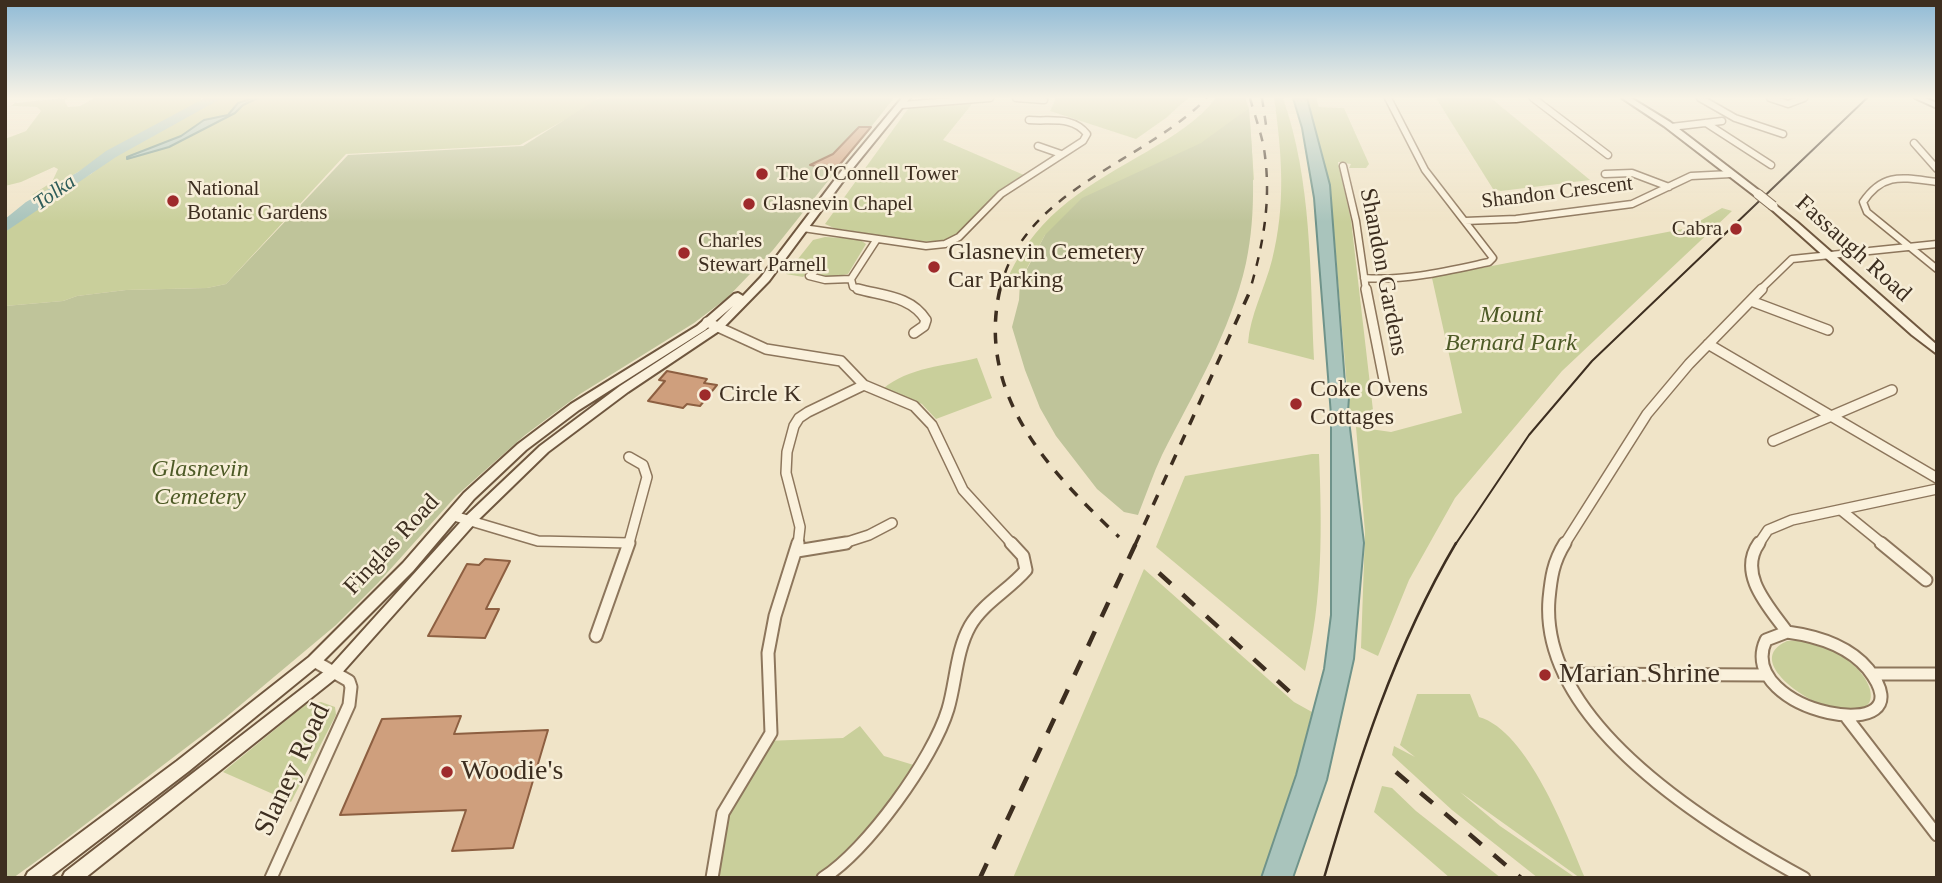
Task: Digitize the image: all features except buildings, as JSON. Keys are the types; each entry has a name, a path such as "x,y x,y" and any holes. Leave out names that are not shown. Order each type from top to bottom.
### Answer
{"main road":[{"name":"Finglas Road","path":"71,878 335,671 471,519 520,469 570,427 713,324 729,305 787,250 874,139"},
{"path":"1687,139 1731,174"},
{"name":"Fassaugh Road","path":"1758,194 1830,253 1937,351"},
{"name":"Finglas Road","path":"34,878 183,766 314,661 408,567 492,473 542,432 575,407 713,324"}],"street":[{"path":"803,228 926,246 952,241 959,237 999,193 1084,139"},
{"path":"1364,278 1428,276 1493,261 1425,170 1409,139"},
{"path":"1587,139 1608,155"},
{"path":"1731,139 1770,165"},
{"path":"1914,143 1937,169"},
{"path":"1038,146 1061,154"},
{"name":"Shandon Gardens","path":"1343,166 1356,221 1385,385"},
{"path":"1605,174 1632,173 1669,187"},
{"path":"1731,174 1758,194"},
{"name":"Shandon Crescent","path":"1465,221 1516,219 1632,204 1695,175 1731,174"},
{"path":"1937,182 1887,178 1875,184 1863,202 1867,212 1937,268"},
{"path":"877,239 851,279 853,287 898,299 922,311 926,320 924,326 914,333"},
{"path":"1804,878 1742,844 1654,783 1612,741 1564,674 1547,625 1551,572 1630,439 1657,401 1794,257 1937,244"},
{"path":"814,272 809,276 825,280 851,279"},
{"path":"1751,301 1828,330"},
{"path":"713,324 766,349 834,358 841,361 864,385 914,406 925,416 963,490 1023,556 1026,570 969,627 955,691 944,721 917,766 856,851 835,873 823,878"},
{"path":"1709,344 1937,478"},
{"path":"712,878 723,813 771,733 768,653 775,616 797,551 800,527 786,473 787,452 794,426 799,418 808,412 864,385"},
{"path":"1773,441 1892,390"},
{"path":"596,636 629,543 647,477 643,465 629,457"},
{"path":"1787,632 1755,583 1752,553 1768,530 1781,523 1937,489"},
{"path":"1841,510 1926,580"},
{"path":"454,516 538,541 629,543"},
{"path":"797,551 844,545 875,534 892,523"},
{"path":"1787,632 1806,634 1842,649 1873,674 1880,687 1882,700 1876,711 1864,717 1847,718 1810,707 1766,675 1762,666 1761,648 1766,640 1787,632"},
{"name":"Slaney Road","path":"271,878 345,719 354,693 352,684 335,671 314,661"},
{"path":"1564,674 1766,675"},
{"path":"1873,674 1937,674"},
{"path":"1847,718 1937,835"}],"green space":[{"path":"5,139 134,139 37,197 32,195 52,182 58,169 54,167 5,186"},
{"name":"National Botanic Gardens","path":"139,139 530,139 520,145 346,154 226,284 207,288 126,290 77,296 63,301 5,306 5,232 52,194 91,174 128,144"},
{"name":"Glasnevin Cemetery","path":"534,139 861,139 773,250 727,298 694,323 580,394 525,435 456,496 378,583 336,625 225,718 49,852 13,878 5,878 5,306 63,301 77,296 126,290 207,288 226,284 348,155 523,146"},
{"path":"886,139 944,139 1024,175 999,193 959,237 936,246 936,241 921,242 834,228 825,224"},
{"path":"1166,139 1251,139 1254,180 1249,178 1045,235 1022,277 1009,275 1036,233 1068,202"},
{"path":"1206,139 1251,139 1253,205 1246,263 1221,338 1162,455 1138,515 1124,512 1097,489 1056,436 1040,408 1012,327 1019,300 1020,282 1045,235 1082,198"},
{"path":"1279,139 1294,139 1308,227 1314,360 1248,343 1276,240 1281,199"},
{"path":"1318,139 1358,139 1369,164 1366,168 1349,168 1351,164 1338,162 1351,220 1374,419 1371,426 1350,423 1330,185"},
{"path":"1462,139 1541,139 1590,180 1501,191 1493,189"},
{"name":"Mount Bernard Park","path":"1722,208 1732,211 1562,371 1455,498 1409,580 1378,656 1361,648 1365,532 1356,427 1391,432 1462,413 1432,278 1443,272 1466,271 1688,228"},
{"path":"825,237 859,239 866,244 848,274 824,278 809,271 803,277 786,274 813,240"},
{"path":"977,358 992,398 936,419 922,404 883,389 904,376 928,368"},
{"path":"1319,454 1320,563 1315,617 1305,671 1156,547 1185,476"},
{"path":"1144,569 1294,702 1312,712 1296,775 1261,878 1013,878"},
{"path":"1787,641 1813,643 1836,652 1854,665 1866,680 1871,694 1868,705 1856,711 1833,709 1796,691 1784,681 1772,659 1775,649"},
{"path":"1417,694 1470,694 1479,717 1497,726 1514,742 1543,786 1585,878 1580,878 1460,792 1500,826 1576,878 1538,878 1452,810 1392,755 1394,746 1415,757 1400,745"},
{"path":"321,702 335,707 336,715 291,802 223,772 305,705"},
{"path":"860,726 884,756 917,766 887,812 823,878 713,878 723,813 766,741 843,738"},
{"path":"1382,786 1392,788 1416,811 1501,878 1450,878 1374,812"}],"water":[{"path":"173,139 184,139 169,147 127,157"},
{"path":"1304,139 1318,139 1330,185 1345,383 1349,397 1348,412 1364,543 1354,659 1327,780 1293,878 1261,878 1296,775 1324,669 1331,615 1331,415 1314,198"}],"waterway":[{"name":"Tolka","path":"5,227 32,205 138,139"}],"tram line":[{"path":"1455,545 1529,435 1592,361 1824,139"},
{"path":"1324,878 1364,749 1396,665 1414,623 1456,543"}],"railway":[{"path":"1000,290 1013,255 1033,227 1058,202 1154,139"},
{"path":"1250,290 1259,257 1266,207 1267,173 1262,139"},
{"path":"1000,289 995,327 998,363 1008,396 1044,457 1067,485 1119,537"},
{"path":"1135,545 1251,289"},
{"path":"980,878 1136,543"},
{"path":"1159,573 1292,694"},
{"path":"1396,772 1521,878"}],"place":[{"name":"The O'Connell Tower","path":"762,174"},
{"name":"National Botanic Gardens","path":"173,201"},
{"name":"Glasnevin Chapel","path":"749,204"},
{"name":"Cabra","path":"1736,229"},
{"name":"Charles Stewart Parnell","path":"684,253"},
{"name":"Glasnevin Cemetery Car Parking","path":"934,267"},
{"name":"Circle K","path":"705,395"},
{"name":"Coke Ovens Cottages","path":"1296,404"},
{"name":"Marian Shrine","path":"1545,675"},
{"name":"Woodie's","path":"447,772"}]}
